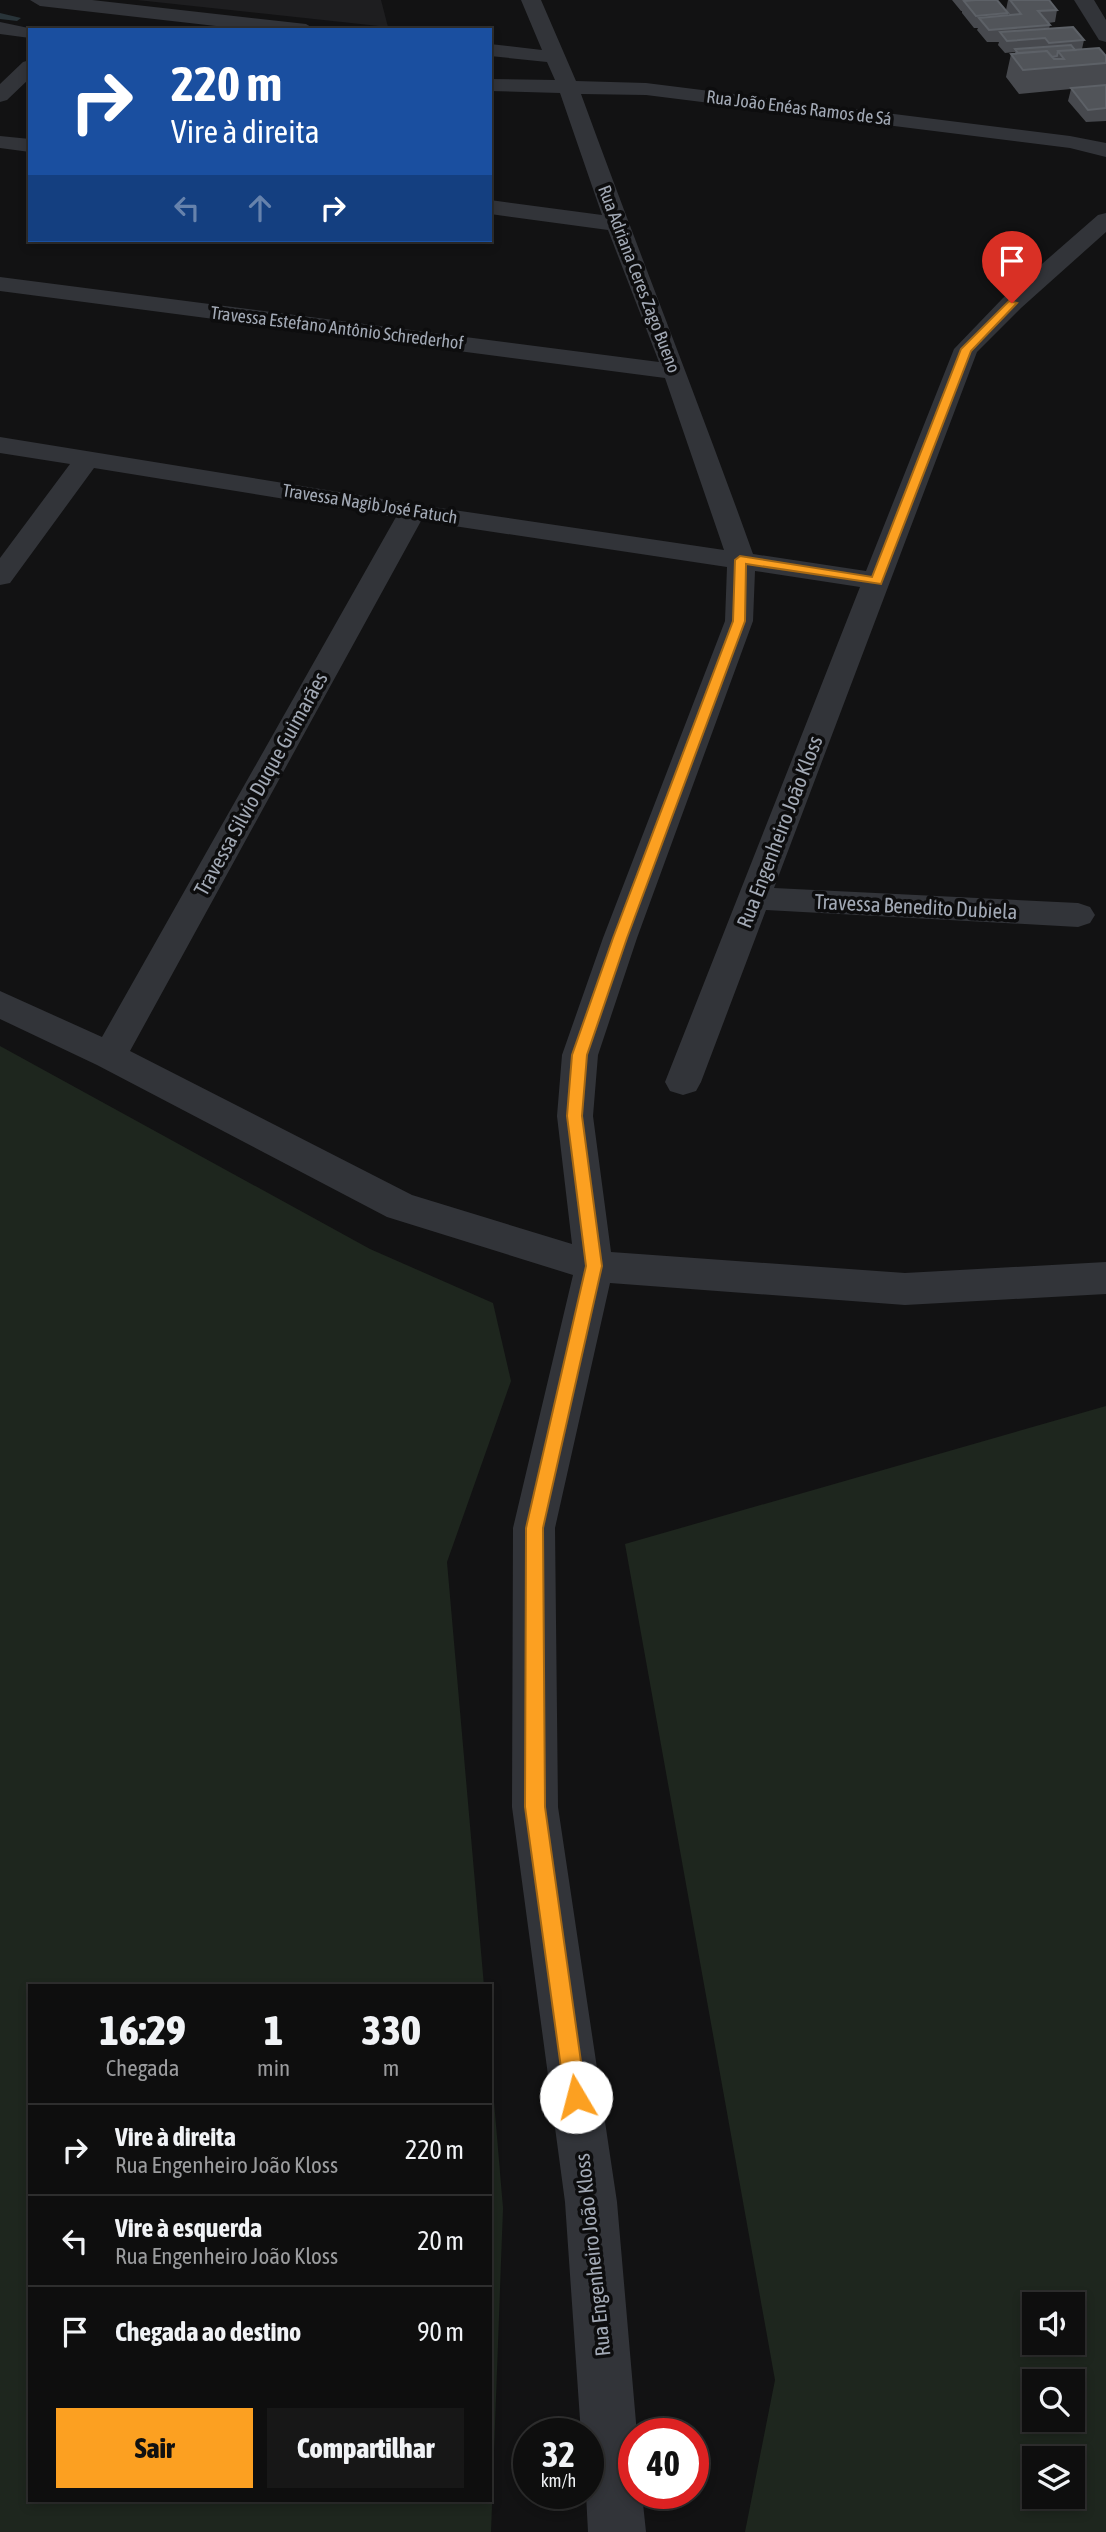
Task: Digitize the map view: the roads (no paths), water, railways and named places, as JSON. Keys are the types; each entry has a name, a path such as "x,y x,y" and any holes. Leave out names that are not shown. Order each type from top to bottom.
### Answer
{"street":[{"path":"40,0 92,3 290,28"},
{"name":"Rua Adriana Ceres Zago Bueno","path":"531,0 568,87 617,224 675,372 740,560"},
{"path":"1084,0 1106,36"},
{"path":"73,22 92,3"},
{"path":"0,28 28,32"},
{"path":"492,50 554,57"},
{"path":"0,96 28,68"},
{"name":"Rua João Enéas Ramos de Sá","path":"492,85 660,91 1070,142 1106,150"},
{"path":"0,142 28,146"},
{"path":"492,207 617,224"},
{"name":"Rua Engenheiro João Kloss","path":"683,1082 966,349 1012,303 1106,220"},
{"name":"Travessa Estefano Antônio Schrederhof","path":"0,284 675,372"},
{"name":"Travessa Nagib José Fatuch","path":"0,444 413,512 740,560"},
{"path":"0,577 88,458"},
{"name":"Travessa Silvio Duque Guimarães","path":"109,1056 413,512"},
{"path":"740,560 876,582"},
{"name":"Rua Engenheiro João Kloss","path":"617,2532 590,2202 535,1807 534,1528 594,1266 575,1116 580,1055 620,938 739,621 740,560"},
{"name":"Travessa Benedito Dubiela","path":"754,898 1078,915"},
{"path":"0,1004 109,1056 400,1206 594,1266 905,1289 1106,1278"}],"waterway":[{"path":"0,16 17,18"}]}
